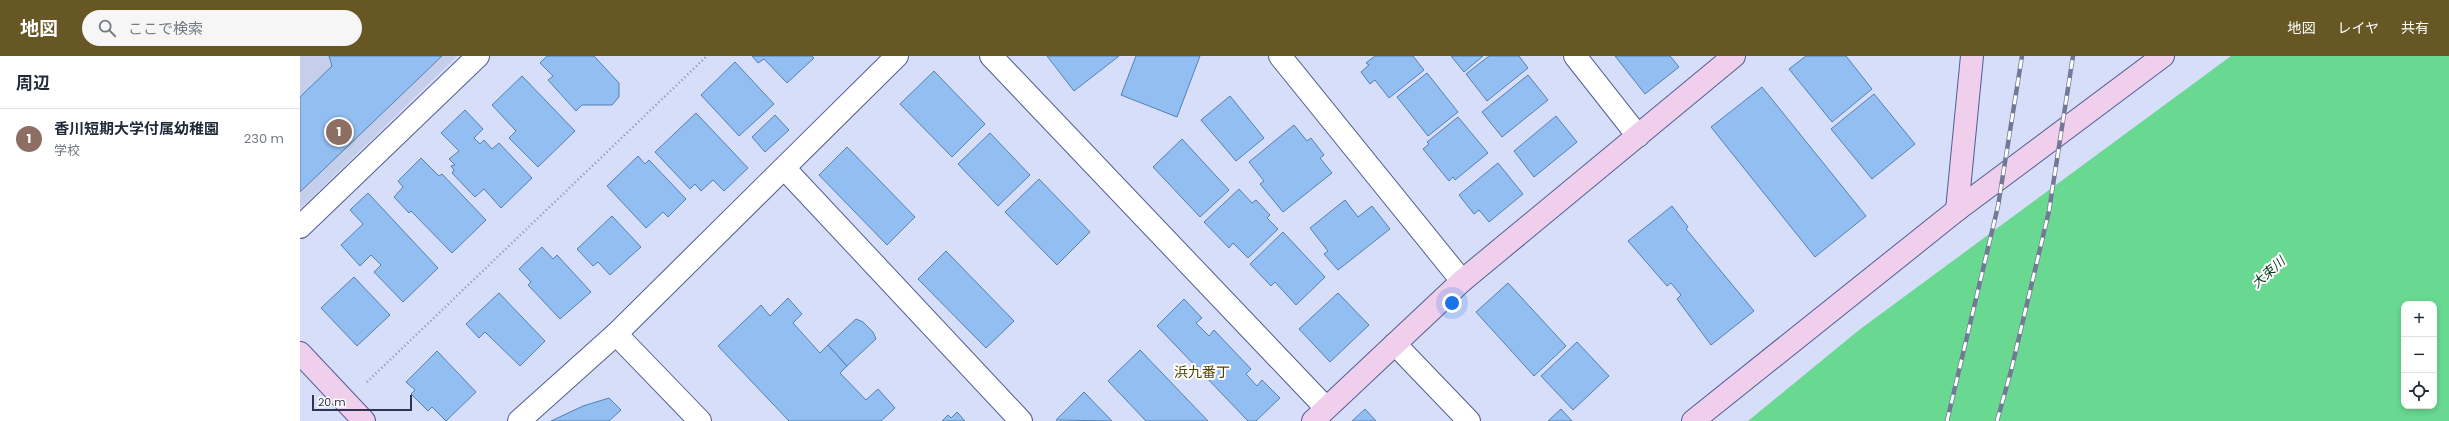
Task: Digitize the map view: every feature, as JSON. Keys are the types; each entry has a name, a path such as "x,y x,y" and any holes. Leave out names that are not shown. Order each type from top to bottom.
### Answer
{"street":[{"path":"300,227 478,56"},
{"path":"519,421 616,334 785,169 897,56"},
{"path":"991,56 1320,415 1462,281 1734,56"},
{"path":"1280,56 1462,281"},
{"path":"1575,56 1638,136"},
{"path":"1957,210 1972,56"},
{"path":"1693,421 1957,210 2163,56"},
{"path":"785,169 1021,421"},
{"path":"616,334 700,421"},
{"path":"1395,344 1470,421"},
{"path":"300,353 364,421"}],"path":[{"path":"346,402 707,56"}],"shaded area":[{"path":"300,56 457,56 300,209"}],"water":[{"name":"大束川","path":"2231,56 2449,56 2449,421 1748,421 1859,330"}],"building":[{"path":"329,56 442,56 300,192 300,97 332,66"},
{"path":"547,56 594,56 619,83 619,97 612,105 582,105 576,111 548,80 553,76 540,63"},
{"path":"752,56 812,56 814,58 787,83 764,59 758,63"},
{"path":"1047,56 1119,56 1074,91"},
{"path":"1136,56 1200,56 1177,117 1121,95"},
{"path":"1375,56 1413,56 1424,70 1389,98 1375,80 1370,84 1361,72 1369,65 1366,63"},
{"path":"1451,56 1483,56 1464,72"},
{"path":"1489,56 1519,56 1528,68 1487,101 1466,74"},
{"path":"1615,56 1670,56 1679,67 1645,94"},
{"path":"1806,56 1846,56 1872,89 1832,122 1789,69"},
{"path":"735,62 774,104 739,136 701,95"},
{"path":"934,71 985,124 952,157 900,104"},
{"path":"1427,73 1458,112 1428,136 1397,97"},
{"path":"1528,75 1548,100 1502,137 1482,112"},
{"path":"522,76 575,131 538,167 509,138 516,131 492,105"},
{"path":"1762,87 1866,216 1815,257 1711,127"},
{"path":"1874,94 1915,144 1872,179 1831,129"},
{"path":"1230,96 1264,138 1236,161 1201,120"},
{"path":"465,110 483,129 474,138 480,144 484,140 492,149 499,143 532,178 501,208 484,189 475,197 452,173 454,170 451,166 455,165 449,159 459,151 441,133"},
{"path":"696,113 748,168 724,191 713,180 701,191 695,184 690,189 655,152"},
{"path":"775,115 789,130 765,152 752,137"},
{"path":"1556,116 1577,142 1534,177 1514,151"},
{"path":"1458,117 1488,153 1455,180 1453,177 1449,181 1423,149 1429,144 1427,142"},
{"path":"1294,125 1307,141 1311,138 1324,155 1320,158 1332,173 1283,212 1260,184 1264,181 1249,162"},
{"path":"990,133 1030,175 998,206 958,164"},
{"path":"1182,139 1229,190 1200,217 1153,167"},
{"path":"847,147 915,217 887,245 819,175"},
{"path":"638,156 645,164 649,160 686,199 668,217 663,212 646,228 607,186"},
{"path":"421,158 439,176 442,174 486,220 452,253 411,211 409,213 394,197 403,187 398,181"},
{"path":"1498,163 1523,194 1489,222 1479,210 1474,214 1459,195"},
{"path":"1039,179 1090,232 1057,265 1005,212"},
{"path":"1239,189 1252,203 1256,200 1270,215 1267,218 1278,229 1248,258 1233,243 1229,248 1204,222"},
{"path":"368,193 438,268 403,302 374,272 381,265 371,255 360,266 341,245 363,224 350,210"},
{"path":"1345,200 1358,217 1372,206 1390,229 1338,270 1324,254 1328,251 1310,228"},
{"path":"1672,206 1688,227 1686,229 1754,311 1711,345 1677,299 1681,295 1671,283 1667,286 1628,241"},
{"path":"612,216 641,247 610,275 598,262 593,266 577,249"},
{"path":"1283,232 1325,277 1296,305 1275,282 1271,286 1250,264"},
{"path":"542,247 553,259 557,255 591,292 560,319 528,285 531,282 519,269"},
{"path":"946,251 1014,321 986,348 918,279"},
{"path":"354,277 390,315 357,346 321,308"},
{"path":"1508,283 1566,346 1534,376 1476,312"},
{"path":"499,293 545,341 520,366 485,332 479,338 466,324"},
{"path":"1338,293 1369,325 1330,362 1299,329"},
{"path":"788,298 802,314 793,323 820,353 828,345 847,366 840,373 866,400 878,389 895,408 881,421 789,421 718,346 761,305 770,316"},
{"path":"1184,299 1202,318 1196,323 1209,336 1214,330 1251,369 1246,374 1257,386 1262,380 1280,398 1256,421 1248,421 1157,326"},
{"path":"856,319 863,322 873,332 876,339 847,366 828,345"},
{"path":"1577,342 1609,376 1573,410 1541,376"},
{"path":"1140,350 1208,421 1146,421 1108,381"},
{"path":"437,351 476,392 446,421 432,407 428,411 411,394 415,390 406,382"},
{"path":"1084,392 1112,421 1056,420"},
{"path":"609,398 621,410 609,421 551,421 583,406"},
{"path":"1365,409 1376,421 1352,421"},
{"path":"1561,409 1572,421 1548,421"},
{"path":"957,412 965,421 942,421 948,415 951,418"}],"railway":[{"path":"1947,421 1998,206 2022,56"},
{"path":"1997,421 2011,371 2049,211 2073,56"}],"place":[{"name":"香川短期大学付属幼稚園","path":"339,132"}],"district":[{"name":"浜九番丁","path":"1202,372"}]}
